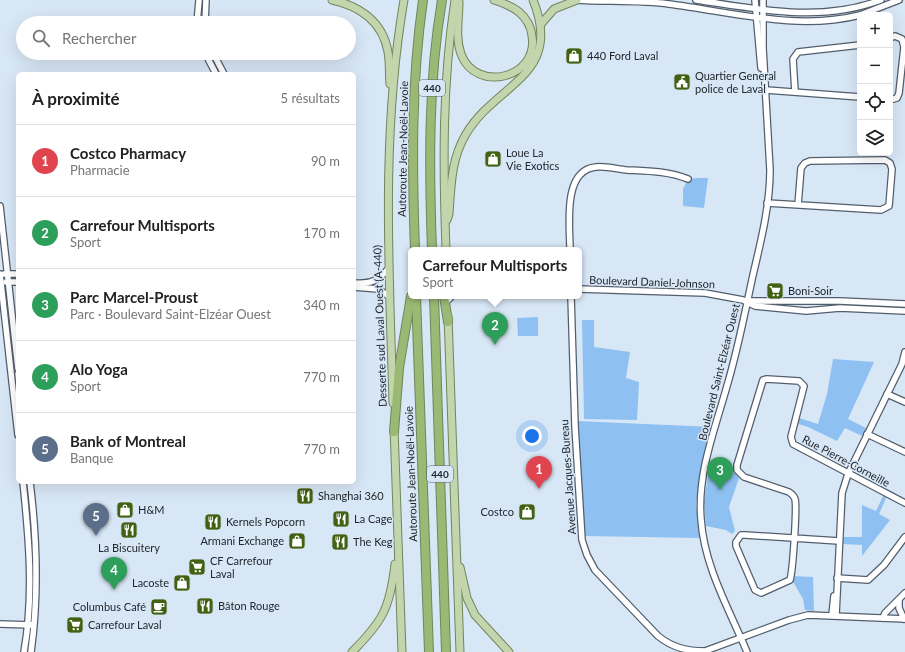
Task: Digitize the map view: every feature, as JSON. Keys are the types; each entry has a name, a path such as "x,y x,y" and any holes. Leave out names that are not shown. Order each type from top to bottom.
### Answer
{"highway":[{"name":"Autoroute Jean-Noël-Lavoie","path":"414,247 412,177 413,113 417,48 423,1"},
{"name":"440","path":"432,247 431,100 442,1"},
{"path":"431,212 437,247"},
{"path":"394,432 399,368 410,299"},
{"name":"Autoroute Jean-Noël-Lavoie","path":"416,299 429,652"},
{"name":"440","path":"434,299 446,652"},
{"path":"448,299 448,322"}],"main road":[{"path":"332,0 350,5 363,12 373,21 381,32 388,53 392,99"},
{"name":"Desserte sud Laval Ouest (A-440)","path":"402,652 389,268 388,184 392,99 403,0"},
{"path":"457,2 458,37 464,60 471,68 482,75 501,77 515,72 525,63 532,50 533,37 529,25 520,13 494,0"},
{"path":"447,220 449,214 452,170 462,142 480,116 531,69 539,50 541,24 533,0"},
{"path":"541,24 554,8 577,0"},
{"path":"446,247 447,220 444,192 444,115 449,47 457,2"},
{"path":"448,322 460,652"},
{"path":"352,652 372,632 386,608 392,589 398,541"},
{"path":"456,551 466,593 473,611 484,626 509,652"}],"street":[{"path":"198,16 199,0"},
{"path":"205,16 206,0"},
{"path":"572,0 660,3 760,17 811,22 857,15"},
{"path":"696,0 793,13 838,11 866,2 880,0"},
{"name":"Boulevard Saint-Elzéar Ouest","path":"747,652 719,587 706,551 700,504 704,469 736,355 767,203 770,170 766,90 760,17 756,9 755,0"},
{"name":"Boulevard Saint-Elzéar Ouest","path":"760,17 763,10 763,0"},
{"path":"869,12 885,7 899,0"},
{"path":"893,37 895,36 902,39 904,47 900,93 893,99"},
{"path":"794,92 793,59 798,52 857,45"},
{"path":"209,60 215,72"},
{"path":"217,60 223,72"},
{"path":"766,90 857,97"},
{"path":"767,203 798,205 885,209 889,206 892,169 890,163 885,160 810,161 805,163 801,168 798,205"},
{"path":"570,247 571,194 576,180 583,171 596,167 674,174 688,179"},
{"path":"0,206 16,352"},
{"path":"356,283 366,284 376,281 389,268"},
{"path":"16,274 0,273 16,417"},
{"path":"1,282 16,282"},
{"path":"356,288 378,288 390,297"},
{"name":"Boulevard Daniel-Johnson","path":"582,289 699,292 748,301 840,301 905,304"},
{"name":"Avenue Jacques-Bureau","path":"572,299 575,426 582,540 587,555 602,578 667,643 691,651 705,651 799,616 813,614 905,619"},
{"name":"Boulevard Daniel-Johnson","path":"748,301 755,306 806,311 840,308 905,311"},
{"path":"834,615 840,504 848,474 902,364 905,352"},
{"name":"Rue Pierre-Corneille","path":"794,538 794,497 789,492 744,477 737,470 743,443 763,380 767,379 802,383 804,389 791,441 796,446 905,503"},
{"path":"887,394 905,402"},
{"path":"867,434 905,452"},
{"path":"23,484 30,554 28,624 24,652"},
{"path":"30,484 37,556 35,623 31,652"},
{"path":"794,538 790,580 761,593 758,592 736,546 738,538 745,535 794,538 839,541"},
{"path":"837,578 868,580 884,565 905,538"},
{"path":"883,618 884,614 905,593"},
{"path":"899,600 899,608 905,619"},
{"path":"0,624 35,623"}],"shaded area":[{"path":"708,178 704,208 683,206 683,189 688,179"},
{"path":"538,317 538,336 518,336 517,318"},
{"path":"582,320 594,320 594,347 630,352 626,378 639,382 637,420 584,419"},
{"path":"833,359 874,362 848,419 866,428 862,436 845,428 837,441 808,427 798,424 799,418 818,424 827,394"},
{"path":"577,421 713,427 699,480 696,504 700,538 584,536"},
{"path":"709,468 735,473 739,478 729,507 735,531 732,534 726,530 706,526 704,502"},
{"path":"884,494 887,496 879,514 890,520 862,556 862,545 842,544 842,537 862,537 862,505 876,511"},
{"path":"793,576 813,577 814,611 805,610 803,599 792,580"}],"place":[{"name":"440 Ford Laval","path":"574,56"},
{"name":"Quartier General police de Laval","path":"682,82"},
{"name":"Loue La Vie Exotics","path":"493,159"},
{"name":"Boni-Soir","path":"775,291"},
{"name":"Carrefour Multisports","path":"495,345"},
{"name":"Costco Pharmacy","path":"539,489"},
{"name":"Parc Marcel-Proust","path":"720,490"},
{"name":"Shanghai 360","path":"305,496"},
{"name":"H&M","path":"125,510"},
{"name":"Costco","path":"527,512"},
{"name":"La Cage","path":"341,519"},
{"name":"Kernels Popcorn","path":"213,522"},
{"name":"La Biscuitery","path":"129,530"},
{"name":"Bank of Montreal","path":"96,536"},
{"name":"Armani Exchange","path":"297,541"},
{"name":"The Keg","path":"340,542"},
{"name":"CF Carrefour Laval","path":"197,567"},
{"name":"Lacoste","path":"182,583"},
{"name":"Alo Yoga","path":"114,590"},
{"name":"Bâton Rouge","path":"205,606"},
{"name":"Columbus Café","path":"159,607"},
{"name":"Carrefour Laval","path":"75,625"}]}
